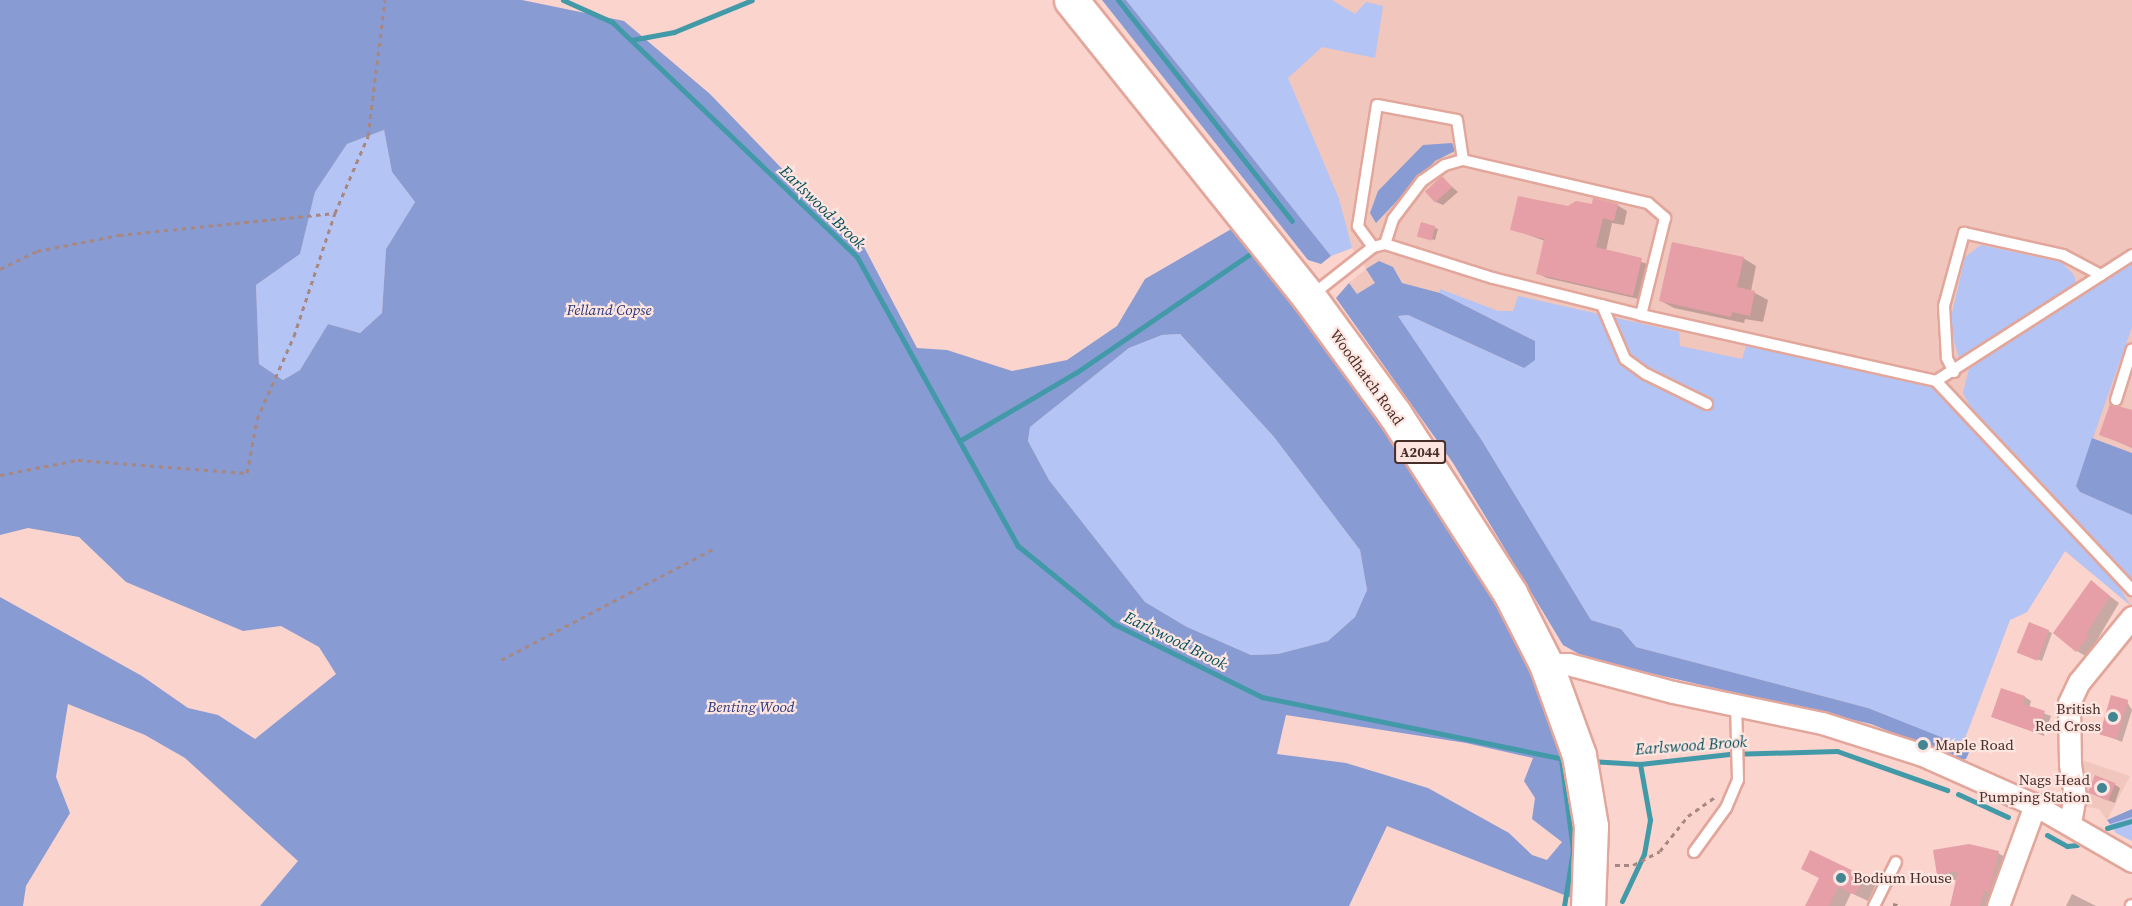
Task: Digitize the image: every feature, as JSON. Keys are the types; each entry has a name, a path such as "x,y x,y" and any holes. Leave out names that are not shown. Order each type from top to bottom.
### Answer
{"main road":[{"name":"Woodhatch Road","path":"1071,0 1309,297 1471,528 1510,593 1546,664 1581,766 1591,836 1588,906"}],"street":[{"path":"2070,823 2075,796 2070,763 2069,703 2079,682 2132,617"},
{"path":"1546,664 1568,664 1736,706 1822,723 1873,739 1969,774 2035,805 2070,823 2132,861"},
{"path":"1998,906 2035,805"}],"lane":[{"path":"1373,247 1358,226 1377,105 1456,120 1463,160"},
{"path":"1384,244 1393,219 1422,181 1445,165 1463,160 1648,203 1665,218 1641,315"},
{"path":"1954,372 1947,358 1944,306 1964,233 2063,255 2101,275"},
{"path":"1309,297 1373,247 1384,244 1493,278 1641,315 1936,381 2132,590"},
{"path":"1936,381 1954,372 2132,255"},
{"path":"1602,305 1625,359 1646,374 1707,404"},
{"path":"2116,399 2132,349"},
{"path":"1694,852 1726,808 1738,780 1741,764 1736,706"},
{"path":"1874,906 1896,862"}],"path":[{"path":"0,475 78,460 247,473 257,418 294,336 335,213 368,136 385,0"},
{"path":"0,269 36,251 119,235 335,213"},
{"path":"501,660 713,549"},
{"path":"1633,865 1660,851 1688,816 1738,780"},
{"path":"1893,904 1901,906"}],"shaded area":[{"path":"1126,0 2132,0 2132,453 2093,438 2080,492 2132,515 2132,607 2065,551 2027,612 2010,620 1962,746 1375,283 1357,294 1349,283 1366,269 1352,248 1331,256"},
{"path":"1126,0 1332,0 1355,14 1366,2 1383,6 1375,58 1322,47 1288,78 1339,199 1352,248 1331,256"},
{"path":"384,130 392,172 415,202 386,249 382,313 360,333 328,324 300,370 283,380 259,364 256,285 300,254 315,192 347,144"},
{"path":"1981,245 2061,262 2074,275 2079,292 1960,361 1952,335 1952,313 1965,257"},
{"path":"2132,262 2132,327 2076,486 2080,492 2132,515 2132,579 1970,406 1963,393 1969,369"},
{"path":"1440,289 1498,311 1513,311 1518,296 1679,332 1680,346 1742,359 1746,346 1931,387 2111,574 2130,605 2065,551 2027,612 2010,620 1962,746 1868,708 1636,647 1621,629 1591,620 1481,439 1398,316 1408,315 1524,368 1535,341 1440,293"},
{"path":"1180,334 1274,437 1360,550 1367,590 1355,617 1328,641 1278,654 1251,655 1187,627 1145,602 1049,480 1028,441 1030,427 1129,348 1162,335"},
{"path":"2079,759 2130,776 2107,820 2099,809 2083,806"},
{"path":"2132,817 2132,841 2116,833 2110,824"}],"green space":[{"name":"Felland Copse","path":"0,0 522,0 624,21 710,94 793,180 862,243 917,348 947,350 1012,371 1067,360 1117,326 1145,279 1240,224 1380,409 1543,677 1576,794 1577,900 1387,826 1349,906 260,906 298,861 185,758 145,735 68,704 56,777 70,813 26,886 23,906 0,906 0,597 142,676 188,708 218,715 255,739 336,674 319,647 281,626 243,631 126,582 79,537 28,528 0,535","holes":["384,130 392,172 415,202 386,249 382,313 360,333 328,324 300,370 283,380 259,364 256,285 300,254 315,192 347,144","1180,334 1274,437 1360,550 1367,590 1355,617 1328,641 1278,654 1251,655 1187,627 1145,602 1049,480 1028,441 1030,427 1129,348 1162,335","1286,715 1466,743 1533,758 1524,781 1535,798 1532,819 1562,842 1547,860 1532,855 1509,833 1428,788 1346,763 1277,754"]},
{"path":"1102,0 1126,0 1331,256 1321,264 1308,260"},
{"path":"1452,143 1455,151 1435,161 1376,223 1370,213 1378,191 1423,145"},
{"path":"1379,261 1393,267 1402,283 1440,293 1535,341 1535,360 1524,368 1408,315 1398,316 1481,439 1591,620 1621,629 1636,647 1868,708 1961,745 1963,742 1971,748 1966,759 1961,760 1871,724 1628,668 1579,654 1563,645 1453,463 1336,298 1349,283 1357,294 1375,283 1366,269"},
{"path":"2092,438 2132,453 2132,515 2080,492 2076,486"},
{"path":"2132,809 2132,817 2110,824 2107,820"}],"building":[{"path":"1442,176 1452,187 1435,203 1425,191"},
{"path":"1518,196 1568,206 1576,201 1592,204 1593,198 1618,204 1614,221 1603,218 1596,247 1642,258 1633,296 1536,274 1544,239 1510,230"},
{"path":"1421,222 1435,226 1431,241 1417,236"},
{"path":"1672,242 1744,257 1737,287 1755,291 1750,316 1732,312 1731,317 1659,301"},
{"path":"2110,404 2132,410 2132,447 2099,435"},
{"path":"2091,580 2110,596 2086,634 2089,636 2076,652 2053,633"},
{"path":"2029,622 2049,630 2037,661 2017,653"},
{"path":"2001,688 2025,696 2023,704 2045,711 2037,733 1991,717"},
{"name":"British Red Cross","path":"2111,695 2128,700 2117,739 2100,734"},
{"name":"Nags Head Pumping Station","path":"2095,775 2115,783 2108,801 2088,793"},
{"path":"1969,844 1999,851 1989,893 1984,891 1980,906 1950,906 1958,871 1937,875 1933,850"},
{"name":"Bodium House","path":"1810,850 1864,876 1855,895 1838,887 1829,906 1805,906 1819,878 1801,869"}],"waterway":[{"name":"Earlswood Brook","path":"563,0 612,22 857,257 1018,546 1114,624 1262,697 1569,760"},
{"path":"631,40 674,32 752,0"},
{"path":"1118,0 1292,221"},
{"path":"961,440 1077,372 1256,250"},
{"name":"Earlswood Brook","path":"1590,761 1640,764 1729,754 1837,751 1947,790"},
{"path":"1561,759 1573,850 1564,906"},
{"path":"1622,901 1644,854 1650,820 1640,764"},
{"path":"1958,794 2008,817"},
{"path":"2107,828 2132,821"},
{"path":"2047,835 2067,846 2077,845"}],"place":[{"name":"British Red Cross","path":"2113,717"},
{"name":"Maple Road","path":"1923,745"},
{"name":"Nags Head Pumping Station","path":"2102,788"},
{"name":"Bodium House","path":"1841,878"}],"park label":[{"name":"Benting Wood","path":"751,707"}]}
